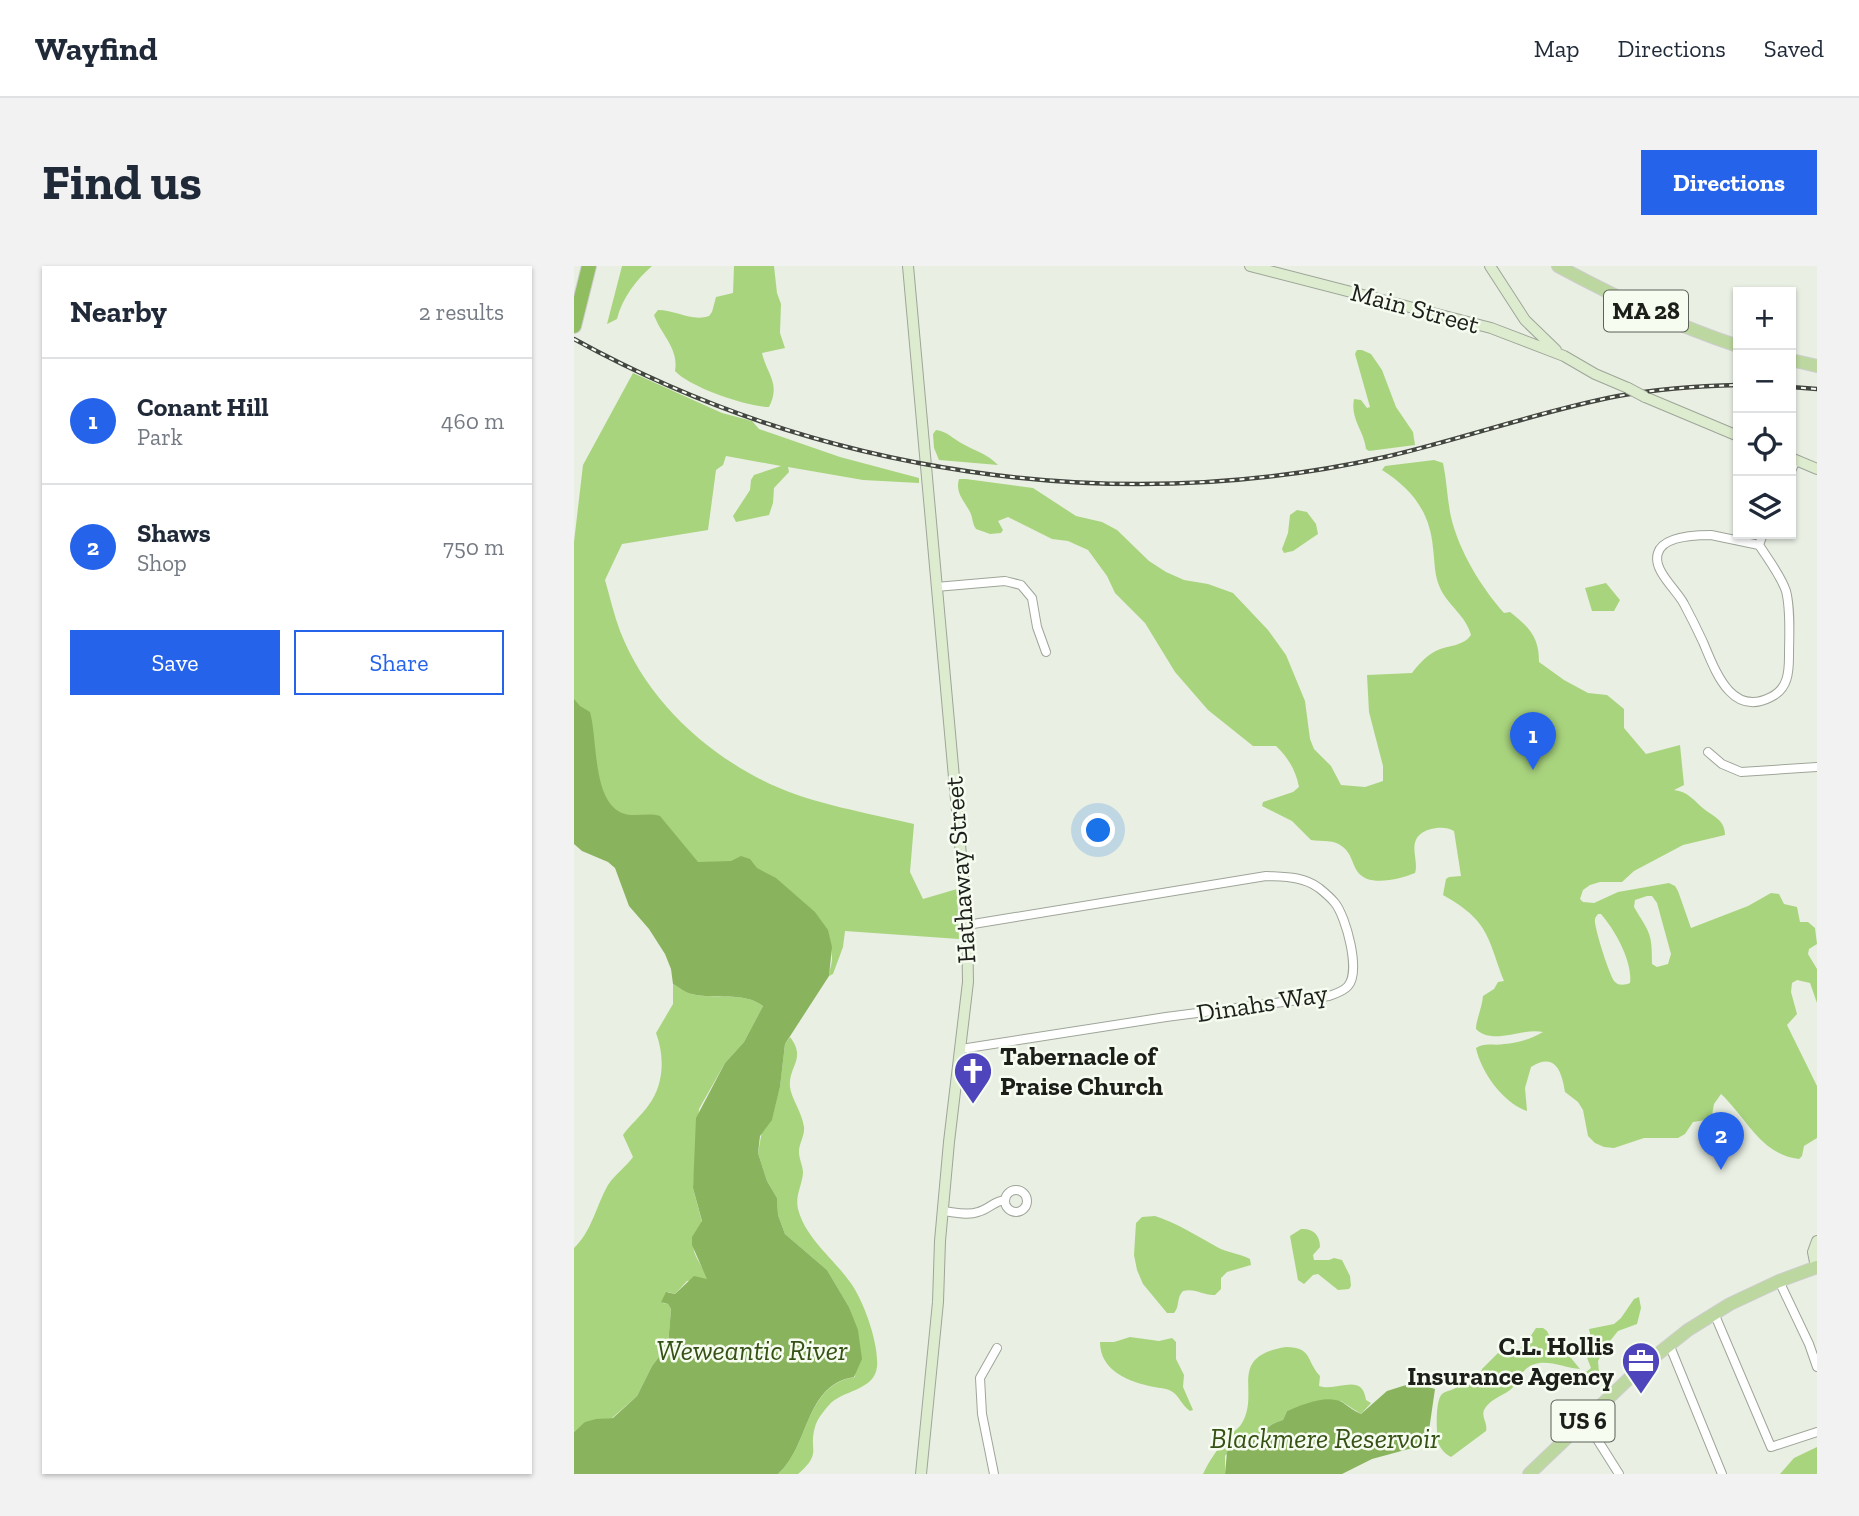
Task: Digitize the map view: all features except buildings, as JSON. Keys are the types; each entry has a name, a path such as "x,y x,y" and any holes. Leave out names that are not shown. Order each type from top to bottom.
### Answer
{"highway":[{"path":"574,326 589,266"}],"main road":[{"name":"MA 28","path":"1558,266 1657,316 1733,344"},
{"path":"1796,361 1817,366"},
{"name":"US 6","path":"1529,1474 1669,1344 1714,1313 1779,1281 1816,1267"}],"street":[{"name":"Hathaway Street","path":"908,266 967,925 968,982 942,1211 938,1302 920,1474"},
{"name":"Main Street","path":"1250,266 1511,335 1564,356 1595,374 1733,434"},
{"path":"1491,267 1528,323 1564,356"},
{"name":"Main Street","path":"1499,331 1528,323"},
{"name":"Main Street","path":"1511,335 1522,335 1528,323"},
{"path":"1796,460 1817,469"},
{"path":"1693,536 1727,537 1759,545 1786,591 1788,674 1787,681 1775,695 1760,701 1749,701 1732,695 1722,683 1682,600 1663,573 1657,558 1662,545 1693,536"},
{"path":"1759,545 1761,539"},
{"path":"936,587 1005,581 1021,585 1031,598 1046,652"},
{"path":"1708,751 1722,764 1741,772 1817,767"},
{"name":"Dinahs Way","path":"961,1049 1166,1017 1329,996 1348,987 1353,976 1353,958 1347,929 1335,903 1317,886 1288,877 1266,876 967,925"},
{"path":"942,1211 972,1213 1005,1200"},
{"path":"1816,1267 1813,1252 1817,1241"},
{"path":"1779,1281 1817,1367"},
{"path":"1714,1313 1771,1447 1817,1432"},
{"path":"1669,1344 1722,1474"},
{"path":"994,1474 982,1414 980,1378 997,1348"},
{"path":"1585,1420 1619,1474"}],"shaded area":[{"path":"622,266 652,266 631,289 617,319 607,324"},
{"path":"734,266 774,266 781,304 780,333 785,348 762,353 774,392 769,407 747,404 719,395 682,377 675,371 672,348 654,315 658,310 696,318 709,316 716,297 733,293"},
{"path":"1357,350 1371,354 1382,370 1396,407 1413,432 1415,445 1369,451 1366,449 1353,406 1354,399 1361,400 1367,408 1370,407 1355,354"},
{"path":"633,373 722,413 752,421 759,429 840,457 919,478 919,483 863,480 788,467 789,472 774,488 769,515 736,522 733,516 750,490 754,475 781,466 726,456 723,465 716,470 708,530 622,544 605,580 618,625 646,680 662,702 701,740 746,771 787,791 914,824 910,872 923,899 957,889 959,939 845,931 843,947 833,974 829,976 831,948 823,927 808,908 783,885 775,907 610,813 574,702 574,542 583,465"},
{"path":"936,430 985,455 998,465 939,460 934,448 933,434"},
{"path":"1434,460 1443,463 1451,517 1465,555 1487,592 1504,613 1510,612 1532,634 1539,662 1588,693 1607,695 1624,709 1624,728 1646,754 1680,745 1684,785 1674,790 1690,797 1718,819 1725,830 1725,835 1683,845 1634,871 1622,882 1590,885 1583,890 1580,899 1594,903 1618,892 1669,883 1678,891 1691,928 1748,906 1771,893 1779,894 1784,904 1797,907 1800,922 1808,922 1815,928 1817,944 1809,949 1808,954 1817,969 1817,1003 1810,983 1797,980 1792,983 1791,992 1797,1014 1787,1025 1817,1086 1817,1138 1804,1146 1799,1159 1786,1156 1764,1143 1721,1094 1714,1104 1712,1115 1706,1120 1693,1122 1685,1134 1678,1138 1644,1138 1614,1148 1595,1143 1588,1136 1583,1110 1578,1102 1565,1092 1560,1072 1552,1063 1546,1061 1531,1067 1525,1088 1527,1111 1510,1101 1494,1086 1476,1048 1482,1045 1519,1042 1543,1032 1491,1036 1476,1029 1483,996 1494,989 1498,982 1504,981 1489,941 1478,922 1470,913 1443,895 1446,879 1461,876 1454,831 1434,828 1417,837 1414,849 1415,873 1384,881 1362,876 1346,849 1339,844 1311,840 1292,821 1262,806 1263,802 1293,792 1299,787 1288,760 1276,746 1253,746 1208,710 1175,672 1145,623 1115,593 1107,576 1088,550 1068,541 1052,539 1008,517 998,521 1003,530 1001,533 990,534 976,529 958,488 959,479 966,479 1033,488 1076,516 1102,522 1117,530 1149,561 1166,572 1184,580 1208,584 1233,593 1268,630 1286,655 1305,701 1314,749 1331,766 1341,785 1365,787 1383,781 1383,766 1369,712 1367,675 1412,673 1431,654 1464,642 1471,635 1439,585 1428,523 1418,503 1402,485 1382,470 1385,466","holes":["1652,896 1657,903 1671,954 1668,964 1657,967 1652,964 1649,934 1634,907 1635,900","1601,914 1622,947 1629,966 1630,983 1618,984 1613,978 1597,930 1595,919"]},
{"path":"1297,510 1307,512 1316,524 1318,534 1293,551 1284,553 1282,549 1288,533 1290,515"},
{"path":"1606,583 1620,600 1614,611 1592,611 1585,588"},
{"path":"673,984 701,996 738,997 763,1006 744,1042 725,1063 699,1109 693,1188 702,1222 694,1251 708,1279 687,1281 675,1294 668,1292 663,1303 668,1304 671,1309 668,1345 652,1366 637,1396 612,1418 596,1420 574,1432 574,1248 590,1226 608,1185 633,1157 623,1135 648,1106 660,1080 662,1061 656,1033 673,1004"},
{"path":"790,1037 797,1057 790,1087 804,1127 799,1152 803,1173 797,1199 798,1209 807,1230 850,1282 860,1300 870,1323 877,1367 870,1381 835,1400 821,1415 813,1435 813,1456 806,1467 798,1474 778,1474 788,1462 809,1418 826,1392 838,1382 855,1377 857,1330 849,1307 827,1270 785,1234 778,1215 777,1198 767,1181 758,1153 762,1131 772,1119 780,1087 785,1044"},
{"path":"1155,1216 1221,1249 1250,1259 1251,1265 1227,1272 1221,1278 1221,1289 1215,1295 1192,1290 1183,1291 1176,1311 1167,1313 1143,1284 1134,1255 1136,1223 1142,1217"},
{"path":"1301,1229 1312,1231 1319,1239 1320,1247 1313,1255 1314,1260 1342,1260 1350,1276 1349,1289 1338,1290 1318,1274 1304,1284 1298,1280 1290,1236"},
{"path":"1639,1297 1641,1308 1637,1324 1618,1331 1606,1346 1598,1361 1600,1385 1597,1385 1586,1372 1591,1368 1584,1350 1591,1338 1589,1329 1614,1324 1634,1299"},
{"path":"1536,1328 1547,1331 1552,1341 1580,1369 1550,1363 1529,1367 1512,1388 1486,1407 1483,1413 1486,1431 1451,1457 1447,1455 1439,1445 1437,1434 1437,1410 1442,1394 1461,1383 1478,1382 1482,1369 1499,1352 1520,1348"},
{"path":"1130,1337 1159,1341 1172,1338 1176,1342 1176,1359 1184,1375 1183,1387 1193,1410 1187,1409 1171,1391 1135,1382 1110,1368 1101,1352 1100,1342 1114,1342"},
{"path":"1286,1347 1305,1352 1320,1376 1319,1386 1354,1385 1360,1387 1366,1400 1371,1403 1361,1414 1341,1401 1317,1401 1287,1411 1283,1420 1225,1456 1225,1474 1203,1474 1217,1450 1240,1426 1246,1414 1250,1368 1256,1359 1267,1352"},
{"path":"1817,1447 1817,1474 1780,1474 1794,1458"}],"water":[{"name":"Weweantic River","path":"574,699 590,712 601,783 612,806 622,813 660,816 698,862 731,861 741,856 750,859 757,868 776,878 815,912 828,930 832,947 829,976 785,1044 780,1087 772,1120 760,1136 758,1153 767,1181 777,1198 778,1215 785,1234 827,1270 849,1307 858,1330 862,1359 854,1377 838,1382 816,1404 796,1448 778,1474 574,1474 574,1432 585,1422 613,1418 637,1396 652,1366 668,1345 671,1309 668,1304 661,1302 666,1292 675,1294 694,1276 707,1279 692,1245 692,1237 702,1221 693,1188 696,1118 725,1063 744,1042 763,1006 738,997 701,996 673,984 665,954 649,929 629,906 615,868 574,844"},
{"name":"Blackmere Reservoir","path":"1406,1385 1422,1385 1435,1389 1427,1444 1372,1459 1342,1474 1225,1474 1227,1452 1283,1420 1287,1411 1314,1401 1329,1399 1342,1402 1361,1414 1387,1391"}],"railway":[{"path":"574,339 668,385 766,423 866,452 969,471 1073,482 1178,483 1282,475 1385,457 1560,409 1618,396 1678,388 1733,385"},
{"path":"1796,387 1817,389"}],"place":[{"name":"Conant Hill","path":"1533,770"},
{"name":"Tabernacle of Praise Church","path":"973,1105"},
{"name":"Shaws","path":"1721,1170"},
{"name":"C.L. Hollis Insurance Agency","path":"1641,1395"}]}
